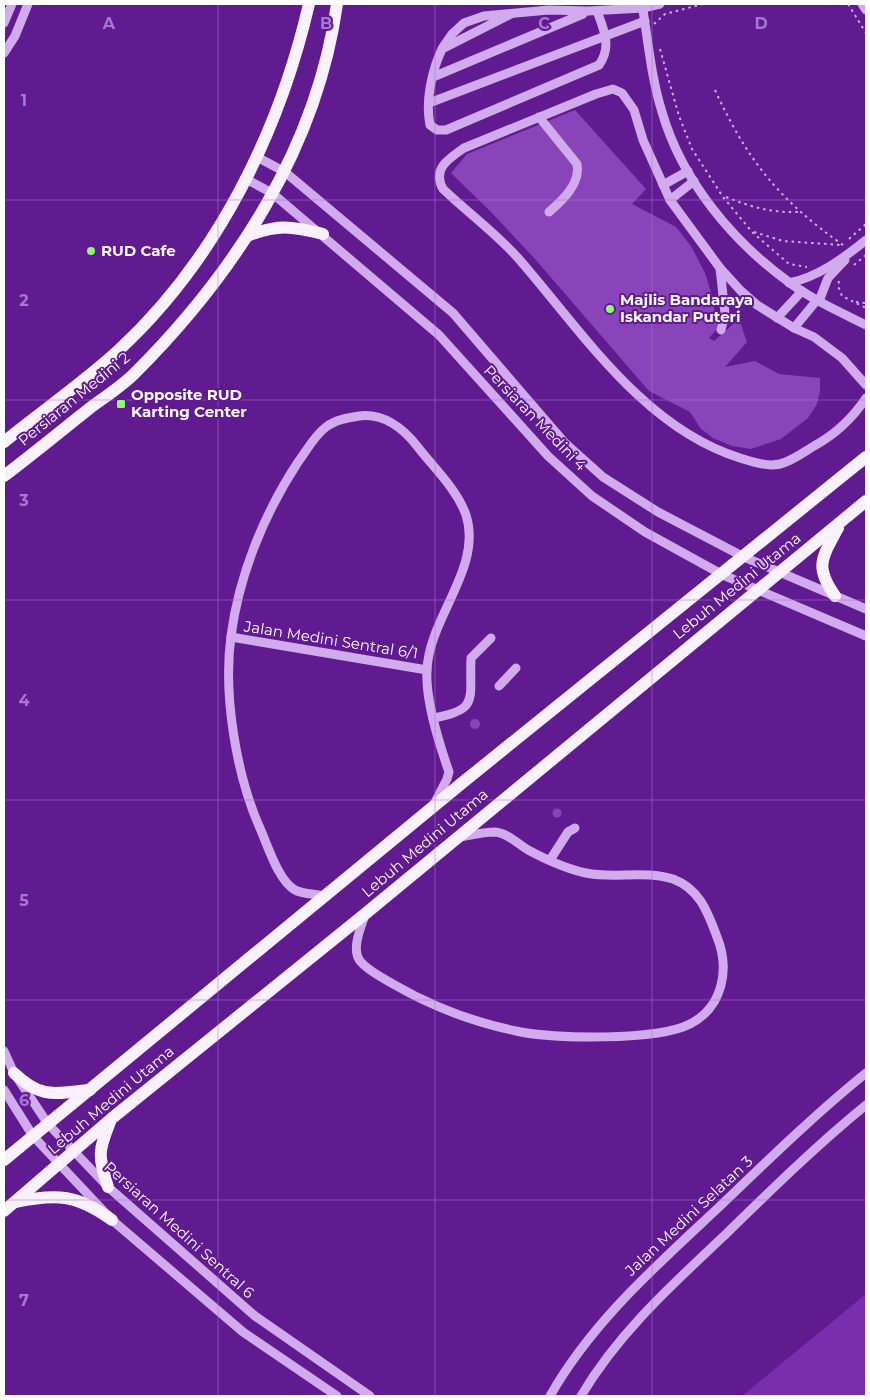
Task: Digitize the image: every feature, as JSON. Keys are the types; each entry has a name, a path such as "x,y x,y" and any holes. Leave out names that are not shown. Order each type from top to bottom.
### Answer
{"main road":[{"name":"Persiaran Medini 2","path":"4,442 119,350 178,286 221,223 257,157 285,89 309,4"},
{"name":"Persiaran Medini 2","path":"4,476 134,374 197,304 247,236 285,172 308,120 323,74 337,4"},
{"path":"247,236 267,228 283,226 323,234"},
{"name":"Lebuh Medini Utama","path":"4,1160 324,896 723,575 866,457"},
{"name":"Lebuh Medini Utama","path":"4,1211 111,1119 365,914 866,501"},
{"path":"835,596 825,582 820,565 822,557 841,521"},
{"path":"14,1074 31,1087 50,1094 90,1090"},
{"path":"108,1187 102,1168 100,1148 111,1119"},
{"path":"14,1202 57,1196 77,1200 95,1208 112,1220"}],"street":[{"path":"4,23 12,4"},
{"path":"4,54 15,36 28,4"},
{"path":"593,11 606,36 604,58 599,65 446,130 437,130 430,125 429,103 432,77 442,49 452,34 464,23 484,16 549,10 593,11 660,4"},
{"path":"862,4 866,10"},
{"path":"643,6 662,112 678,154 694,181 733,233 789,283 866,325"},
{"path":"432,77 593,11"},
{"path":"429,103 645,21"},
{"path":"866,385 842,358 814,337 777,318 741,291 720,268 670,200 643,140 634,110 622,93 613,89 539,117 464,148 446,160 440,168 438,181 443,189 516,256 610,367 644,401 691,434 726,453 760,464 781,464 835,435 857,412 866,398"},
{"path":"539,117 577,164 579,173 574,184 549,212"},
{"name":"Persiaran Medini 4","path":"257,157 285,172 453,313 564,442 603,477 658,512 744,557 866,609"},
{"path":"664,185 688,171"},
{"name":"Persiaran Medini 4","path":"246,180 272,193 323,234 439,335 548,456 592,496 645,532 723,575 756,591 866,636"},
{"path":"670,200 694,181"},
{"path":"789,283 803,280 820,272 866,240"},
{"path":"794,328 818,300 828,278 857,247"},
{"path":"720,268 725,314 721,330"},
{"path":"777,318 802,291"},
{"path":"324,896 295,890 280,873 254,813 239,766 230,682 231,637 253,550 272,507 291,473 312,442 327,427 345,418 368,415 392,422 410,437 457,498 466,515 469,540 466,565 446,605 427,670 433,718 449,772 432,808"},
{"name":"Jalan Medini Sentral 6/1","path":"231,637 427,670"},
{"path":"433,718 456,714 467,706 470,698 471,658 491,638"},
{"path":"498,686 516,668"},
{"path":"550,860 568,832 575,828"},
{"path":"365,914 357,951 360,961 374,972 410,994 445,1010 485,1024 519,1032 594,1038 670,1031 691,1024 706,1012 719,995 724,975 722,951 704,906 695,893 678,881 661,875 586,873 528,850 510,837 496,832 458,837"},
{"name":"Persiaran Medini Sentral 6","path":"4,1051 14,1074 48,1124 108,1187 255,1316 370,1396"},
{"name":"Jalan Medini Selatan 3","path":"550,1396 563,1372 596,1328 633,1289 794,1136 866,1074"},
{"path":"4,1090 32,1136 112,1220 243,1332 337,1396"},
{"path":"581,1396 614,1346 652,1304 810,1153 866,1105"}],"path":[{"path":"654,24 665,14 703,4"},
{"path":"848,4 866,33"},
{"path":"659,44 668,82 692,148 723,196 752,232 789,264 814,268"},
{"path":"715,90 732,128 759,170 799,212 843,245"},
{"path":"723,196 755,208 777,213 799,212"},
{"path":"836,251 866,224"},
{"path":"752,232 784,241 843,245"},
{"path":"840,277 838,286 842,296 866,308"},
{"path":"853,302 866,302"}],"shaded area":[{"path":"866,1294 866,1396 742,1396"}],"building":[{"path":"575,110 646,189 632,204 676,227 691,246 705,273 711,292 718,328 709,338 714,341 739,319 747,342 725,367 755,361 779,374 820,378 817,404 808,418 781,439 751,449 732,446 713,438 701,429 690,412 649,391 535,259 451,173 467,154"},
{"path":"475,719 480,724 475,729 470,724"},
{"path":"557,808 562,813 557,818 552,813"}],"place":[{"name":"RUD Cafe","path":"91,251"},
{"name":"Majlis Bandaraya Iskandar Puteri","path":"610,309"},
{"name":"Opposite RUD Karting Center","path":"121,404"}]}
